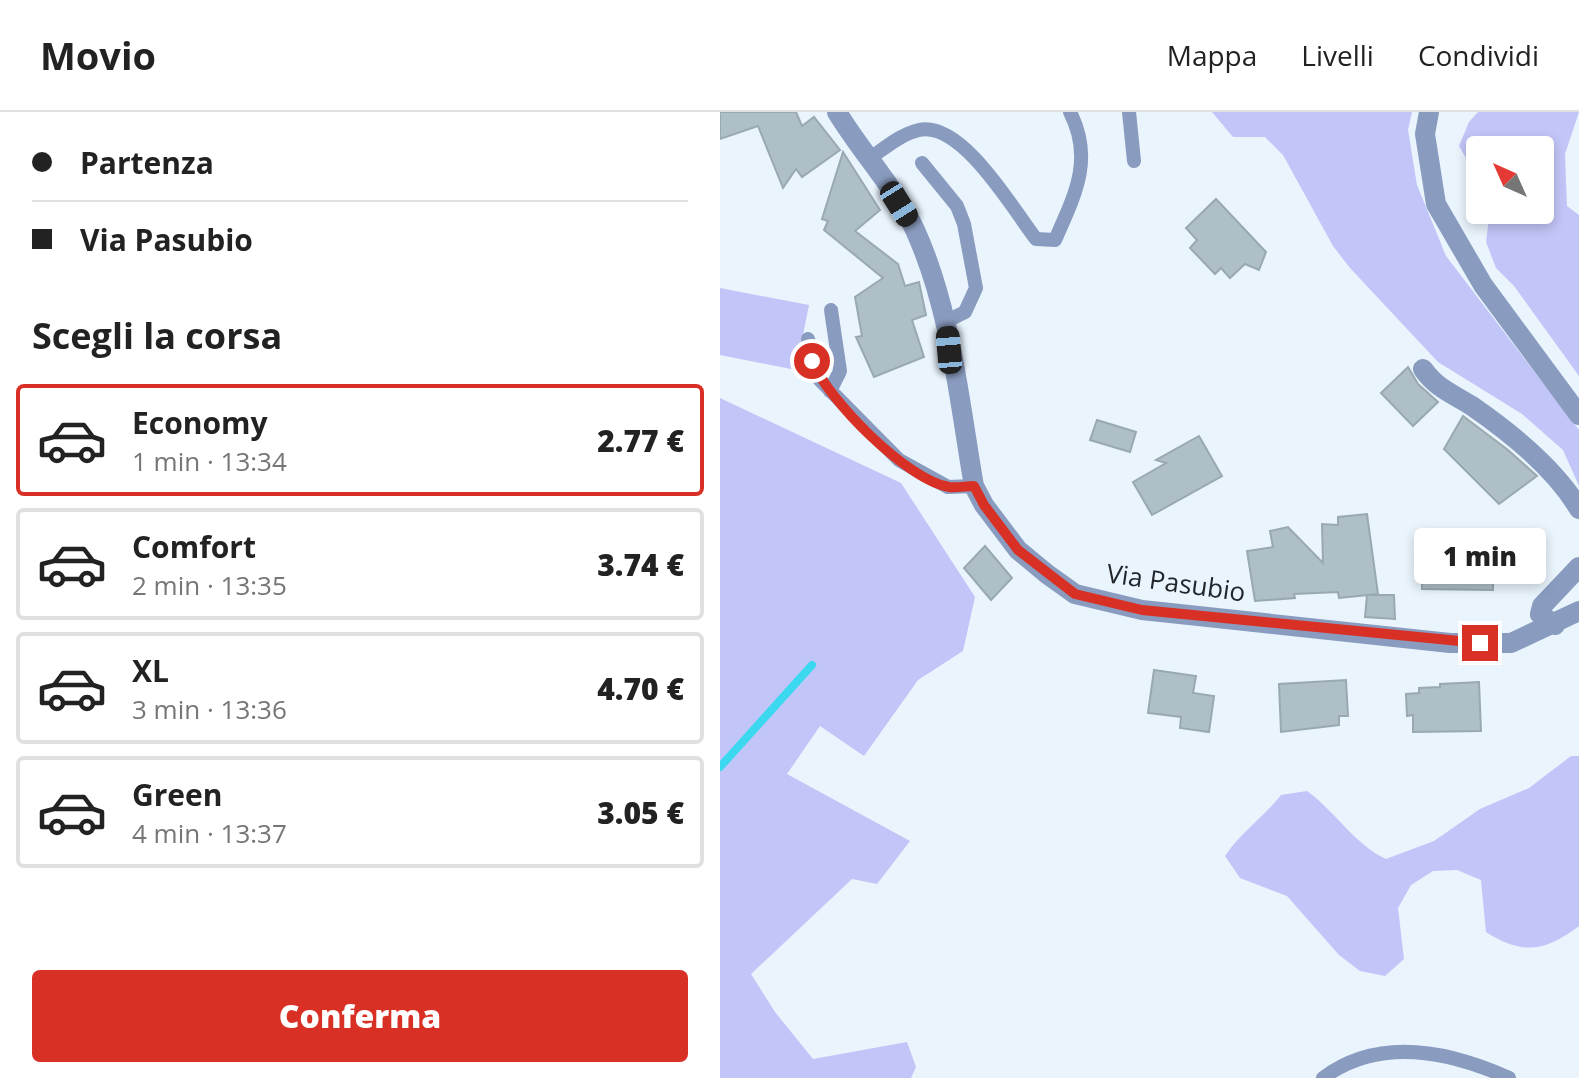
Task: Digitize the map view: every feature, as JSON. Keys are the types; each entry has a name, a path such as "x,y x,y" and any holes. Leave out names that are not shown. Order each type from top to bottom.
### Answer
{"street":[{"name":"Via Pasubio","path":"837,112 914,227 947,321 974,486 984,505 1018,550 1075,594 1129,607 1450,643 1511,643 1555,625 1579,611"},
{"path":"1429,112 1425,134 1436,204 1483,285 1579,415"},
{"path":"1423,369 1430,380 1471,406 1549,469 1579,509"},
{"path":"1555,625 1540,614 1542,606 1579,567"}],"lane":[{"path":"870,158 919,130 942,130 961,143 1036,239 1055,240 1072,202 1084,149 1081,134 1070,112"},
{"path":"1129,112 1134,161"},
{"path":"922,163 957,206 976,288 965,312 947,321"},
{"path":"830,391 840,371 831,310"},
{"path":"808,339 819,379 899,460 948,487 974,486"},
{"path":"1323,1078 1358,1058 1397,1050 1427,1052 1485,1067 1509,1078"}],"shaded area":[{"path":"1212,112 1412,112 1408,130 1417,185 1446,256 1579,430 1579,486 1563,450 1522,414 1438,362 1350,268 1333,246 1283,155 1265,137 1233,137"},
{"path":"1478,112 1579,112 1565,154 1567,206 1579,215 1579,376 1514,286 1496,268 1486,242 1488,224 1554,224 1554,136 1466,136 1466,158 1459,146 1469,122"},
{"path":"720,288 809,305 796,370 720,355"},
{"path":"720,398 901,483 975,597 963,651 918,680 864,756 820,726 787,774 910,841 877,884 852,879 751,974 775,1012 813,1059 907,1042 916,1067 911,1078 720,1078"},
{"path":"1571,756 1579,756 1579,926 1544,945 1522,947 1486,932 1481,880 1457,870 1433,871 1411,885 1398,908 1404,959 1385,976 1360,971 1339,955 1287,896 1240,878 1225,856 1281,795 1307,791 1364,845 1386,859 1434,841 1480,809 1529,788"}],"building":[{"path":"720,112 796,112 802,126 814,117 840,150 802,177 796,169 783,188 758,126 720,139"},
{"path":"843,152 880,210 855,231 898,264 905,286 919,282 926,315 912,320 924,357 874,377 856,337 862,336 855,297 883,278 824,230 828,221 822,219"},
{"path":"1216,199 1266,252 1259,270 1245,264 1230,278 1221,268 1215,274 1190,248 1197,240 1186,228"},
{"path":"1408,367 1418,384 1438,402 1413,426 1381,393"},
{"path":"1463,416 1537,476 1499,504 1444,449"},
{"path":"1097,420 1136,432 1130,452 1090,440"},
{"path":"1199,436 1222,476 1152,515 1133,482 1166,463 1156,460"},
{"path":"1367,514 1378,594 1339,598 1338,592 1294,594 1295,598 1255,601 1247,551 1273,547 1270,531 1288,527 1323,563 1322,524 1338,525 1338,517"},
{"path":"1422,542 1493,545 1493,590 1422,589"},
{"path":"985,546 1012,578 991,600 964,568"},
{"path":"1367,595 1394,595 1395,619 1365,617"},
{"path":"1154,670 1196,676 1193,693 1214,696 1209,732 1180,728 1181,717 1148,713"},
{"path":"1346,680 1348,716 1339,716 1339,725 1281,732 1279,684"},
{"path":"1479,682 1481,731 1413,732 1413,715 1407,716 1406,694 1419,693 1419,688 1440,687 1440,684"}],"waterway":[{"path":"720,767 812,665"}],"route":[{"path":"812,361 819,379 863,427 899,460 948,487 974,486 984,505 1018,550 1075,594 1142,610 1450,643 1480,643"}]}
